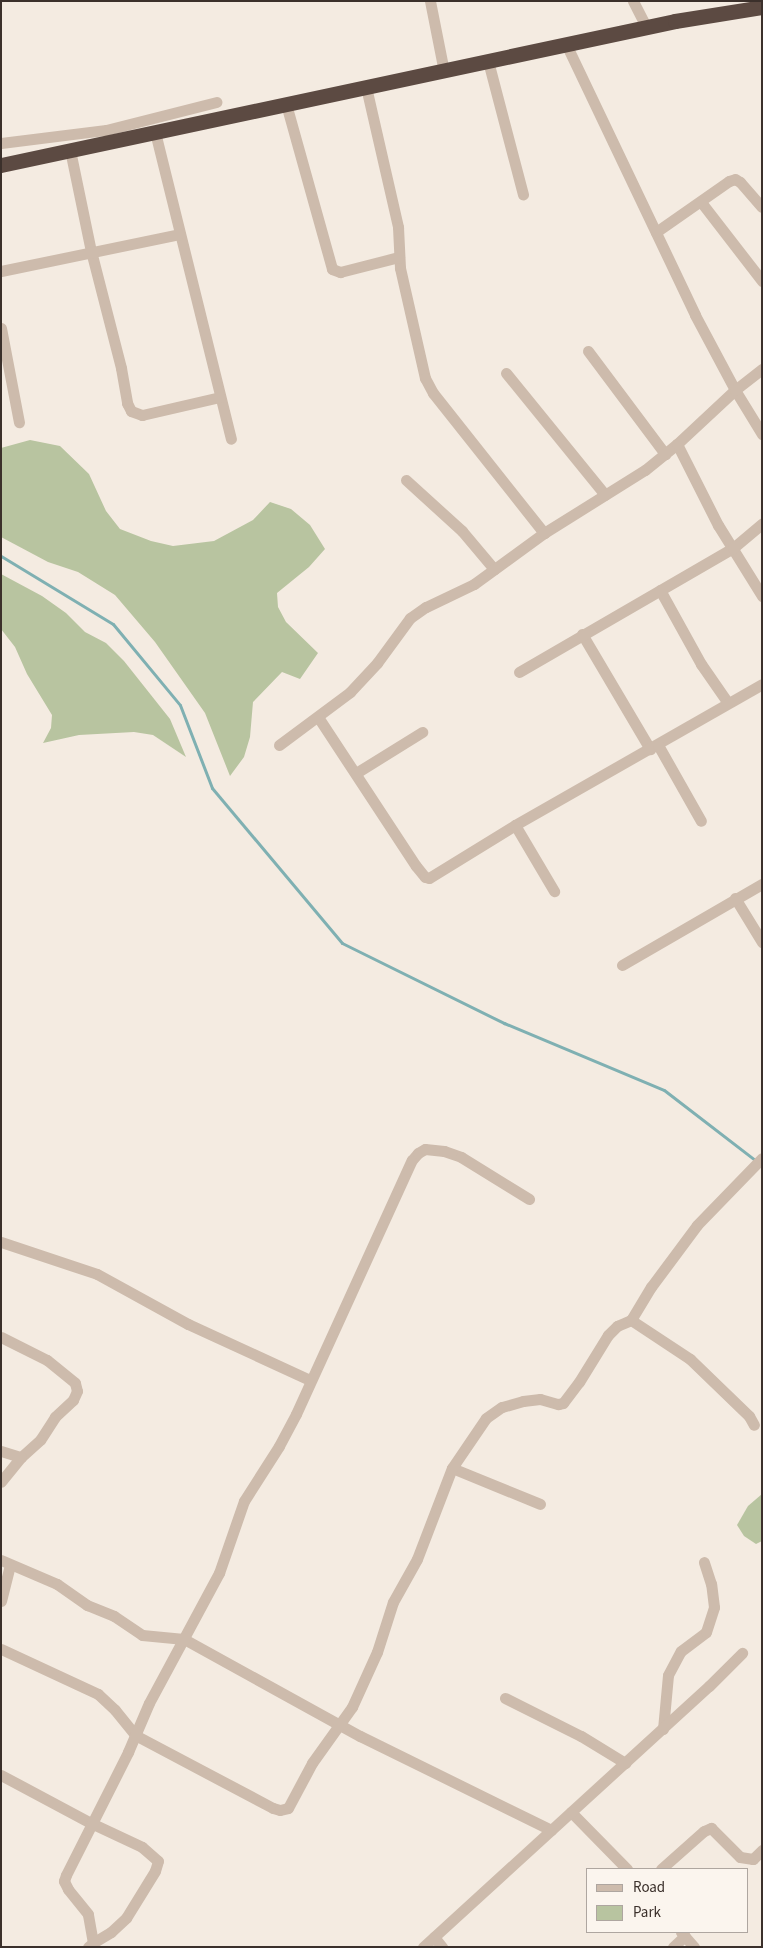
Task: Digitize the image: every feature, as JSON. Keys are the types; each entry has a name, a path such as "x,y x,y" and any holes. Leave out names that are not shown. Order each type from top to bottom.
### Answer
{"highway":[{"path":"1,165 444,72 646,28 732,6 762,7"}],"street":[{"path":"430,1 444,72"},
{"path":"633,1 646,28"},
{"path":"566,44 656,232 735,390 762,434"},
{"path":"488,61 522,194"},
{"path":"366,87 400,235 399,257 423,370 433,393 544,533"},
{"path":"1,143 106,130 217,102"},
{"path":"286,104 332,270 340,272 399,257"},
{"path":"155,132 231,439"},
{"path":"70,150 91,251 121,368 127,403 131,411 142,415 220,397"},
{"path":"656,232 729,181 735,179 740,182 762,207"},
{"path":"701,202 762,280"},
{"path":"1,271 179,234"},
{"path":"1,328 19,422"},
{"path":"588,351 665,454"},
{"path":"279,745 350,692 377,663 410,618 474,584 544,533 665,454 735,390 762,369"},
{"path":"506,373 604,495"},
{"path":"677,444 733,548 762,596"},
{"path":"406,480 462,531 494,569"},
{"path":"519,672 733,548 762,524"},
{"path":"660,590 701,664 728,703"},
{"path":"582,634 701,821"},
{"path":"318,717 421,872 429,878 515,825 762,684"},
{"path":"356,774 422,732"},
{"path":"515,825 554,891"},
{"path":"622,965 762,884"},
{"path":"735,898 762,942"},
{"path":"1,1776 91,1823 142,1847 158,1861 155,1871 126,1918 111,1932 90,1945 88,1914 64,1882 91,1823 135,1735 149,1703 219,1573 244,1502 280,1446 412,1160 418,1153 432,1149 461,1157 529,1199"},
{"path":"1,1650 98,1694 115,1710 135,1735 273,1808 283,1810 291,1804 312,1763 352,1707 377,1652 393,1602 417,1559 452,1468 486,1418 502,1407 540,1398 558,1404 563,1403 583,1376 608,1335 617,1326 631,1320 696,1225 762,1158"},
{"path":"1,1242 97,1274 188,1324 310,1380"},
{"path":"631,1320 690,1359 749,1416 754,1425"},
{"path":"1,1337 47,1360 75,1383 77,1391 73,1400 55,1417 40,1440 21,1457 1,1482"},
{"path":"1,1452 21,1457"},
{"path":"452,1468 540,1504"},
{"path":"1,1601 5,1562 57,1584 79,1600 114,1616 142,1635 184,1639 340,1725 551,1830"},
{"path":"663,1729 668,1675 681,1651 706,1632 714,1607 711,1584 704,1562"},
{"path":"423,1947 663,1729 742,1653"},
{"path":"505,1698 581,1736 625,1763"},
{"path":"571,1812 626,1868"},
{"path":"662,1868 704,1831 711,1828 740,1858 753,1859 762,1850"},
{"path":"673,1947 683,1934 694,1947"},
{"path":"434,1937 442,1947"}],"green space":[{"path":"30,440 60,446 89,474 106,511 120,529 151,541 173,546 214,541 253,520 270,502 291,509 310,525 325,549 309,567 277,593 278,607 286,622 318,653 300,679 282,672 253,702 250,737 244,757 230,776 205,713 155,642 115,595 78,572 48,562 1,537 1,448"},
{"path":"1,574 42,596 66,613 85,632 106,643 124,661 170,719 186,757 153,735 134,732 79,735 43,743 51,728 52,715 27,674 15,647 1,629"},
{"path":"762,1494 762,1541 756,1544 744,1536 737,1525 748,1506"}],"waterway":[{"path":"1,556 113,624 180,705 212,788 342,943 504,1023 664,1090 755,1160"}]}
